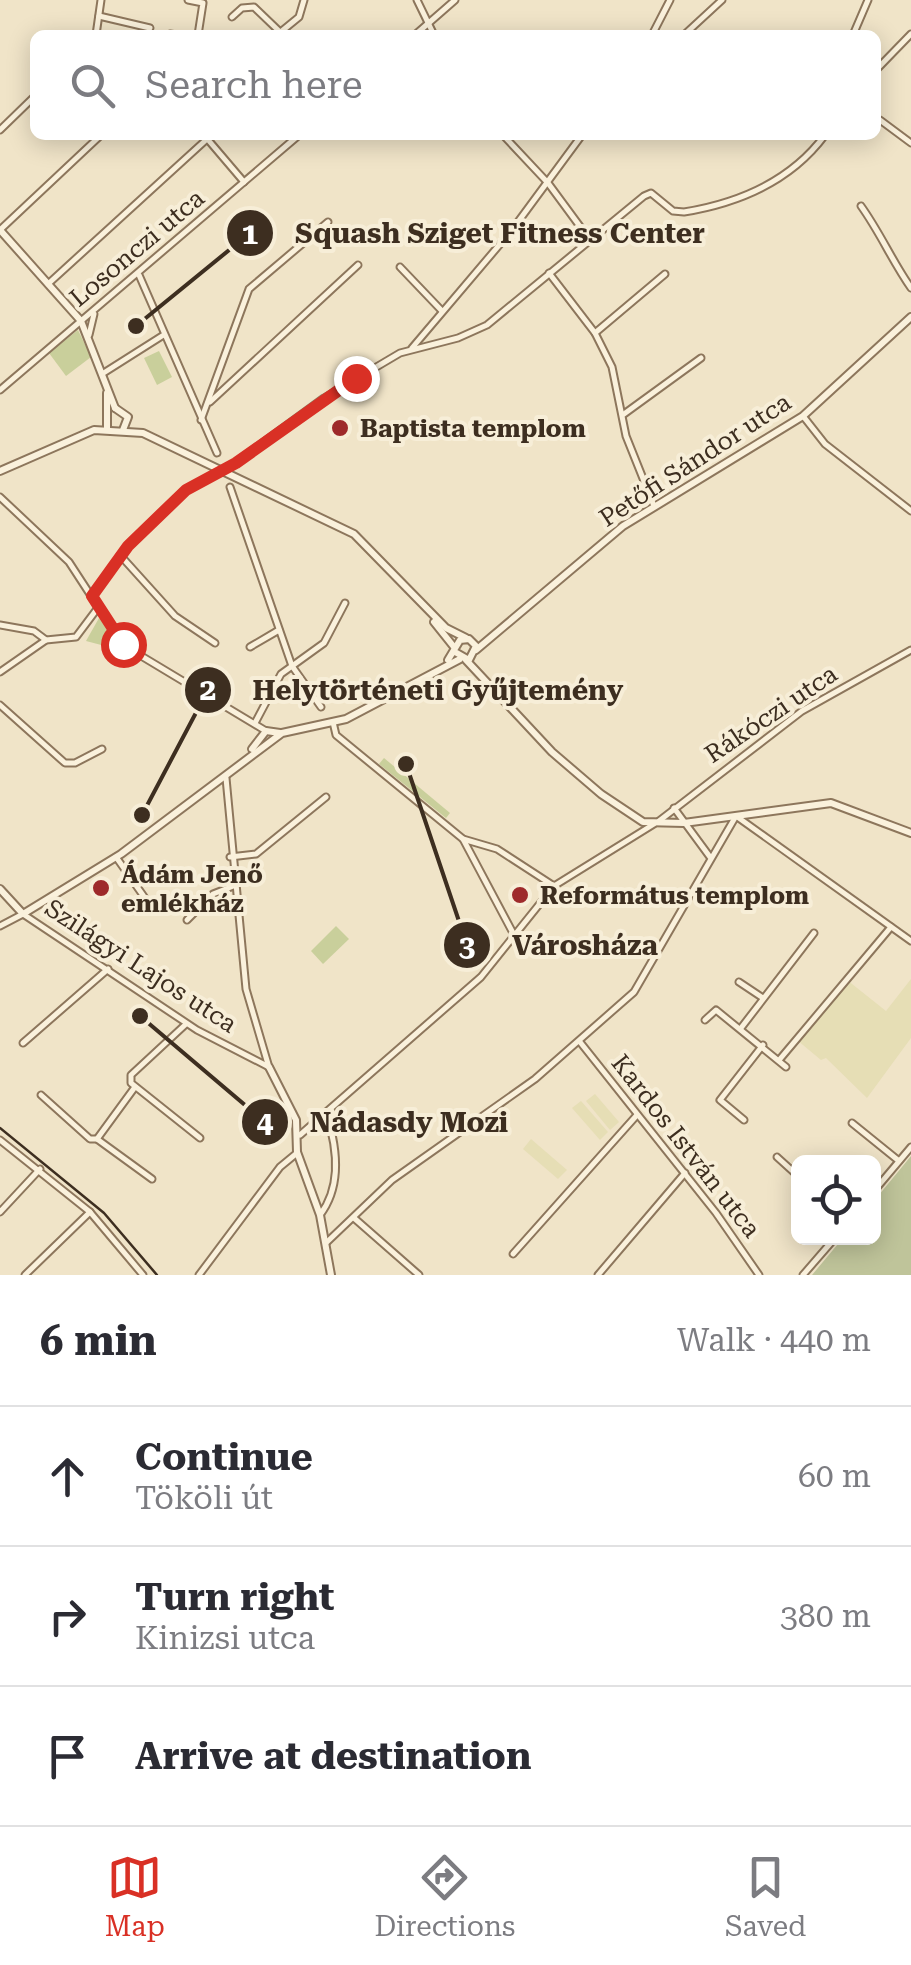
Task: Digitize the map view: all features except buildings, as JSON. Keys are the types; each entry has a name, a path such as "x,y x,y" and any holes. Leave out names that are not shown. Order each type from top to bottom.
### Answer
{"street":[{"path":"97,30 101,0"},
{"path":"188,0 203,1 199,30"},
{"path":"282,30 299,17 304,0"},
{"path":"417,0 432,30"},
{"path":"421,30 455,0"},
{"path":"655,30 670,0"},
{"path":"689,30 722,0"},
{"path":"855,30 868,0"},
{"path":"232,17 242,8 254,8 275,30"},
{"path":"98,16 150,28"},
{"path":"881,65 911,34"},
{"path":"0,130 30,101"},
{"path":"881,121 911,143"},
{"path":"97,140 0,230 89,335 107,392 109,430"},
{"path":"48,284 203,140"},
{"path":"209,140 244,182"},
{"name":"Losonczi utca","path":"0,390 94,314 292,140"},
{"path":"508,140 548,183 590,240"},
{"path":"92,596 120,555 186,490 223,470 340,388 412,348 548,183 578,140"},
{"path":"412,348 428,348 487,325 647,194 684,212 755,193 812,154 822,140"},
{"path":"862,206 888,242 890,258 911,288"},
{"path":"201,420 250,289 328,222"},
{"path":"208,404 358,265"},
{"path":"400,267 442,311"},
{"path":"548,273 595,334 616,380 626,436 654,506"},
{"path":"595,334 665,274"},
{"path":"139,275 217,454"},
{"path":"89,335 94,314"},
{"name":"Petőfi Sándor utca","path":"459,655 476,651 602,543 654,506 803,416 911,317"},
{"path":"102,374 164,335"},
{"path":"624,414 701,358"},
{"path":"85,434 109,414 123,410 128,421 152,437 354,534 450,631 468,639 495,688"},
{"path":"803,416 825,444 911,511"},
{"path":"124,430 128,421"},
{"path":"0,471 85,434 124,430 152,437"},
{"path":"230,487 292,666 321,707"},
{"path":"0,497 69,562 123,644 266,730 282,733"},
{"path":"120,555 175,616 215,643"},
{"path":"255,723 281,674 324,643 345,603"},
{"path":"422,605 459,655 580,776 630,814 656,822 684,823 830,802 911,833"},
{"path":"0,672 46,640 76,637 98,608"},
{"path":"0,625 34,632 46,640"},
{"path":"250,647 279,630"},
{"name":"Petőfi Sándor utca","path":"468,639 496,632"},
{"path":"246,758 282,733 352,717 459,655 468,639"},
{"name":"Rákóczi utca","path":"300,1135 480,977 554,886 656,822 802,711 911,650"},
{"path":"0,705 65,763 75,763 102,749"},
{"path":"333,722 336,734 463,839 513,933"},
{"path":"0,926 116,858 226,778 266,730"},
{"path":"226,778 230,858 246,989 269,1067 300,1135 297,1152 320,1215 331,1275"},
{"path":"230,858 256,854 326,798"},
{"path":"674,808 710,857"},
{"path":"327,1242 392,1180 535,1079 634,992 736,816"},
{"path":"736,816 911,941"},
{"path":"463,839 497,849 554,886"},
{"path":"116,858 152,908"},
{"path":"187,920 213,894 236,885"},
{"name":"Szilágyi Lajos utca","path":"0,888 23,914 186,1023 269,1067"},
{"path":"780,1059 891,927"},
{"path":"741,1028 814,933"},
{"path":"23,1043 108,969"},
{"path":"738,982 763,998"},
{"path":"705,1020 714,1009 786,1067"},
{"path":"186,1023 130,1076 135,1088 200,1138"},
{"name":"Kardos István utca","path":"580,1042 685,1173 759,1275"},
{"path":"744,1120 720,1100 763,1045"},
{"path":"254,1059 263,1048"},
{"path":"96,1139 135,1088"},
{"path":"41,1095 90,1139 96,1139 152,1178"},
{"path":"320,1215 335,1180 334,1143 326,1113"},
{"path":"513,1254 636,1115"},
{"path":"852,1123 899,1161"},
{"path":"0,1140 90,1212 143,1275"},
{"path":"881,1183 911,1147"},
{"path":"199,1275 280,1167 297,1152"},
{"path":"777,1156 791,1169"},
{"path":"0,1212 40,1170"},
{"path":"598,1275 685,1173"},
{"path":"25,1275 90,1212"},
{"path":"354,1218 419,1275"},
{"path":"803,1275 828,1245"}],"shaded area":[{"path":"911,979 911,1038 867,1098 826,1058 821,1060 797,1040 847,980 886,1011"},
{"path":"595,1094 619,1122 610,1130 586,1101"},
{"path":"581,1101 608,1132 600,1140 572,1108"},
{"path":"531,1139 567,1170 558,1179 523,1149"}],"green space":[{"path":"78,330 91,357 66,376 49,353"},
{"path":"159,351 172,377 157,385 144,358"},
{"path":"99,618 128,652 86,641"},
{"path":"384,758 450,813 446,818 379,764"},
{"path":"336,926 349,939 323,964 311,951"},
{"path":"911,1156 911,1275 812,1275 837,1245 881,1245 881,1192"}],"tram line":[{"path":"0,1128 104,1213 157,1275"}],"place":[{"name":"Squash Sziget Fitness Center","path":"136,326"},
{"name":"Baptista templom","path":"340,428"},
{"name":"Városháza","path":"406,764"},
{"name":"Helytörténeti Gyűjtemény","path":"142,815"},
{"name":"Ádám Jenő emlékház","path":"101,888"},
{"name":"Református templom","path":"520,895"},
{"name":"Nádasdy Mozi","path":"140,1016"}],"route":[{"path":"123,644 105,622 92,596 128,546 186,490 236,463 356,378"}]}
